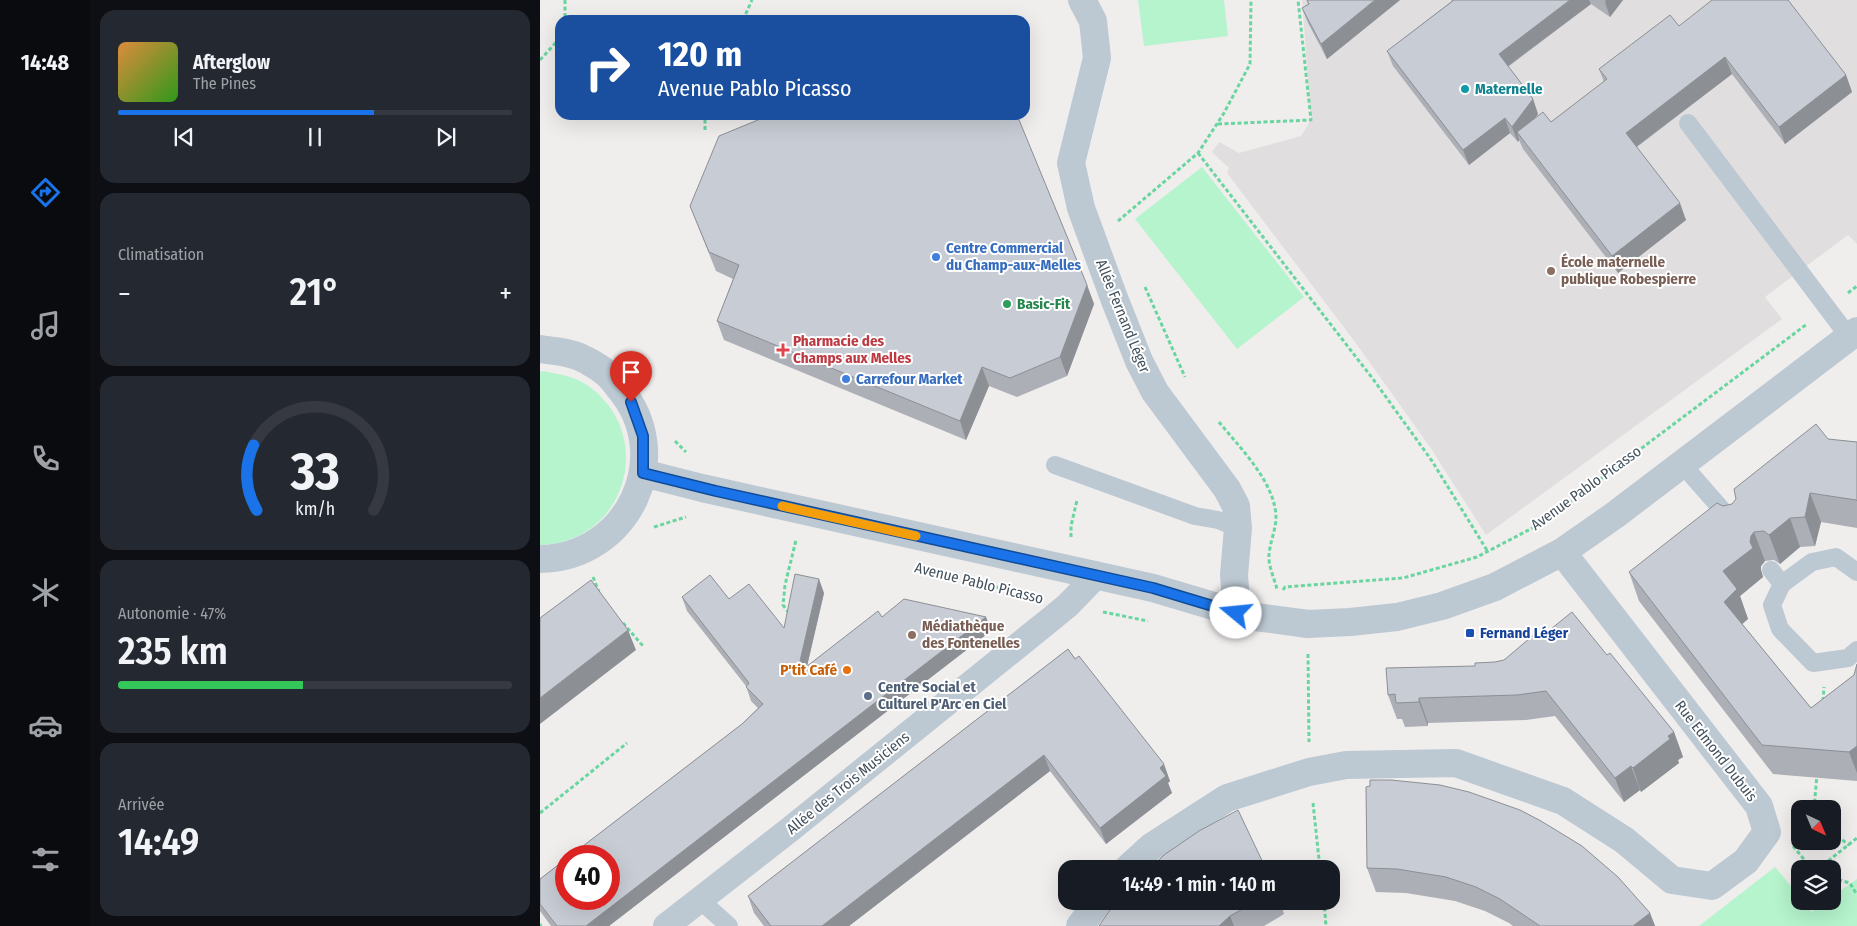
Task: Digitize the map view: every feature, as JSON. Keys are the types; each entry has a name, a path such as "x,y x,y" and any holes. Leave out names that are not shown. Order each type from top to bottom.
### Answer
{"street":[{"name":"Allée Fernand Léger","path":"1082,0 1093,21 1097,58 1071,163 1081,208 1114,298 1155,392 1227,489 1236,506 1238,528 1234,576 1246,615"},
{"name":"Avenue Pablo Picasso","path":"643,473 1153,588 1246,615 1308,624 1396,617 1442,606 1490,590 1562,552 1854,338"},
{"path":"540,349 575,355 607,373 631,402 643,436 643,473 632,506 610,533 581,552 554,559 540,559"},
{"name":"Rue Edmond Dubuis","path":"1137,860 1151,847 1227,798 1310,772 1346,765 1456,763 1563,801 1624,840 1672,880 1712,886 1746,861 1767,832 1759,806 1562,552"},
{"name":"Allée des Trois Musiciens","path":"666,926 788,831 1068,605 1096,576"},
{"path":"1080,926 1092,910"}],"lane":[{"path":"1688,123 1828,308 1854,338"},
{"path":"1682,464 1736,525"},
{"path":"1056,465 1195,516 1218,520 1238,528"},
{"path":"1857,572 1836,557 1812,562 1777,577 1772,605 1780,629 1813,664 1848,658 1857,650"},
{"path":"700,900 729,926"}],"path":[{"path":"565,0 566,15"},
{"path":"745,15 752,0"},
{"path":"1091,235 1117,222 1198,153 1217,124 1250,64 1252,0"},
{"path":"1217,124 1311,120 1298,0"},
{"path":"540,60 555,44"},
{"path":"705,120 705,130"},
{"path":"1198,153 1373,379 1432,460 1488,552"},
{"name":"Avenue Pablo Picasso","path":"1246,615 1279,596 1285,586 1403,578 1477,557 1542,523 1857,286"},
{"path":"793,620 783,605 785,585 796,538"},
{"path":"581,552 602,598"},
{"name":"Avenue Pablo Picasso","path":"993,586 1068,605 1156,623"},
{"path":"619,618 643,646"},
{"path":"1822,710 1826,661"},
{"path":"540,813 628,743"},
{"path":"1815,800 1818,769"},
{"path":"1841,838 1849,844"},
{"path":"1829,860 1857,838"},
{"path":"1841,880 1850,883 1857,895"},
{"path":"1325,910 1326,926"}],"shaded area":[{"name":"École maternelle publique Robespierre","path":"1302,0 1857,0 1857,244 1848,235 1765,297 1782,319 1486,535 1430,447 1355,342 1227,173 1229,168 1212,152 1219,142 1239,153 1301,136 1311,120"}],"green space":[{"path":"1138,0 1224,0 1228,36 1144,46"},
{"path":"1202,167 1304,297 1237,349 1135,219"},
{"path":"543,371 577,379 587,385 609,406 622,430 626,457 622,483 611,506 594,526 570,540 540,545 540,372"},
{"path":"1775,867 1791,886 1791,910 1810,910 1812,912 1815,910 1841,910 1841,890 1857,879 1857,926 1699,926"}],"building":[{"path":"1307,0 1375,0 1321,44 1302,8 1309,4"},
{"name":"Maternelle","path":"1454,0 1570,0 1499,54 1533,99 1512,127 1505,118 1463,150 1387,51"},
{"path":"1712,0 1788,0 1846,75 1779,127 1725,57 1626,133 1680,203 1612,256 1517,132 1543,112 1551,122 1607,79 1599,69 1670,15 1679,26"},
{"name":"Centre Commercial du Champ-aux-Melles","path":"758,120 1019,120 1087,285 1060,357 1010,378 982,367 960,421 717,321 739,265 709,252 690,206 719,136"},
{"path":"1816,424 1828,439 1857,442 1857,501 1810,493 1805,517 1790,518 1769,535 1764,531 1754,532 1750,542 1753,548 1723,571 1737,589 1724,602 1811,708 1854,675 1857,664 1857,746 1849,752 1762,745 1629,572 1717,503 1723,506 1732,504 1736,499 1734,489"},
{"path":"795,574 819,579 797,674 878,611 882,617 904,599 986,617 620,900 620,845 584,845 742,724 763,704 746,687 749,683 682,597 710,575 729,599 749,584 784,628"},
{"path":"591,580 628,630 540,698 540,618"},
{"path":"1572,612 1607,655 1610,653 1674,732 1668,736 1670,739 1633,768 1631,766 1615,778 1546,691 1517,695 1419,698 1419,702 1396,703 1395,694 1388,695 1386,668 1475,666 1475,663 1504,660 1536,633 1541,637"},
{"path":"1068,649 1075,659 1079,656 1164,764 1160,768 1166,776 1100,828 1044,755 822,926 771,926 748,896"},
{"path":"1370,780 1440,785 1469,792 1520,810 1582,846 1618,877 1650,913 1633,926 1540,926 1500,899 1476,887 1446,877 1397,869 1367,868 1366,787 1370,786"},
{"path":"1238,810 1262,860 1159,860 1199,831"},
{"path":"555,867 555,910 607,910 586,926 557,926 540,904 540,879"},
{"path":"1110,910 1241,910 1230,916 1219,926 1099,926"}],"slow traffic":[{"path":"782,506 916,536"}],"place":[{"name":"Maternelle","path":"1465,89"},
{"name":"Centre Commercial du Champ-aux-Melles","path":"936,257"},
{"name":"École maternelle publique Robespierre","path":"1551,271"},
{"name":"Basic-Fit","path":"1007,304"},
{"name":"Pharmacie des Champs aux Melles","path":"783,350"},
{"name":"Carrefour Market","path":"846,379"},
{"name":"Fernand Léger","path":"1470,633"},
{"name":"Médiathèque des Fontenelles","path":"912,635"},
{"name":"P'tit Café","path":"847,670"},
{"name":"Centre Social et Culturel P'Arc en Ciel","path":"868,696"}],"route":[{"path":"631,402 643,436 643,473 716,491 1153,588 1236,613"}]}
